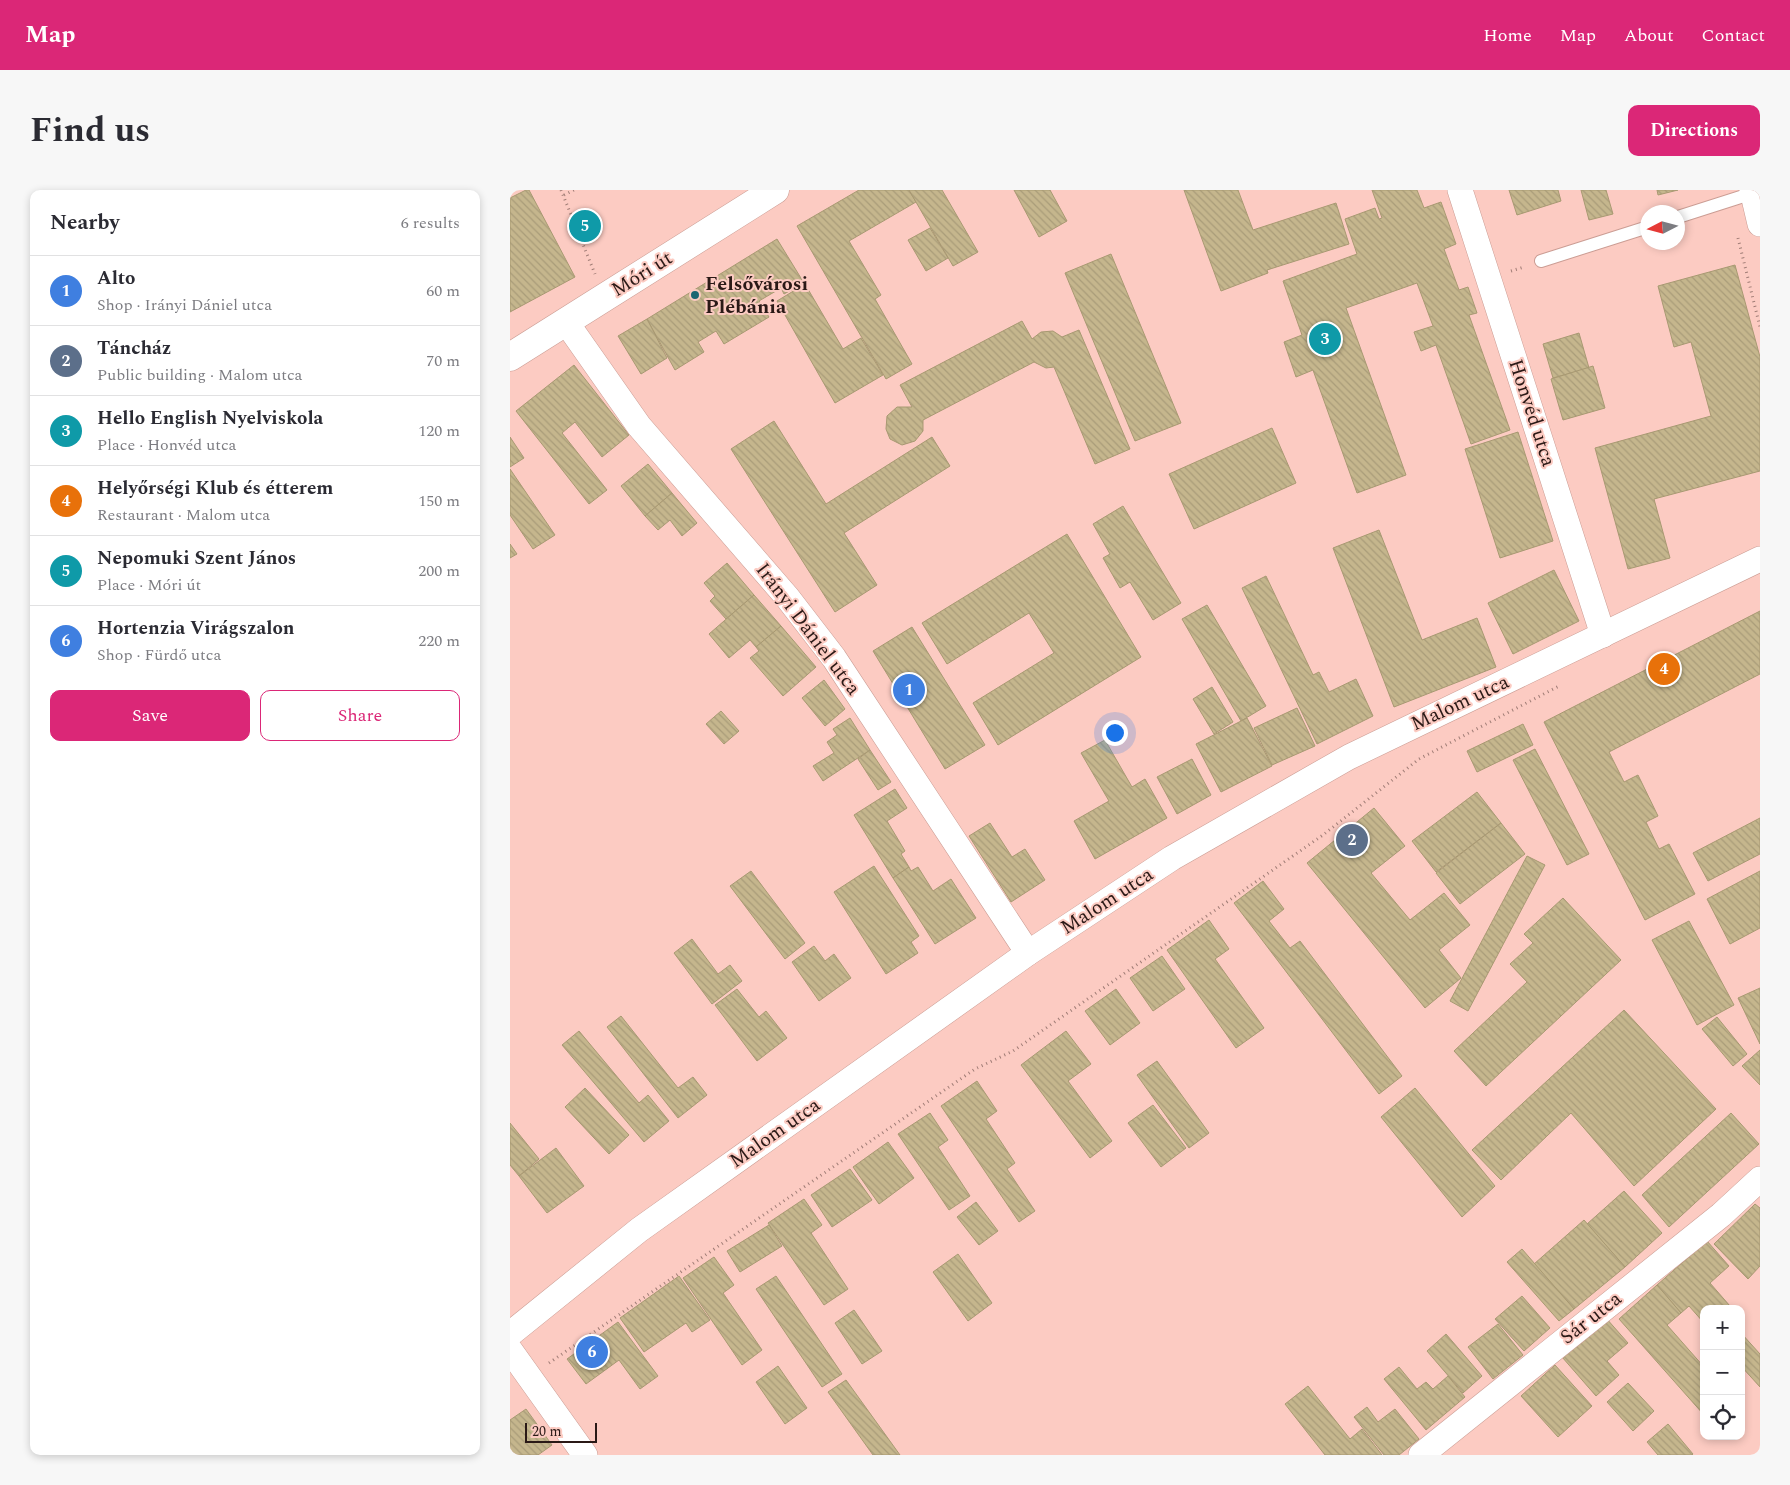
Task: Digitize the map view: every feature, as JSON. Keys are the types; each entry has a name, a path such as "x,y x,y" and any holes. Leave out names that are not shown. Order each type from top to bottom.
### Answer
{"main road":[{"name":"Móri út","path":"510,357 774,190"}],"street":[{"name":"Honvéd utca","path":"1460,190 1603,635"},
{"path":"1752,191 1760,224"},
{"name":"Irányi Dániel utca","path":"566,322 639,426 787,597 834,658 1028,953"},
{"name":"Malom utca","path":"510,1334 639,1230 1028,953 1172,858 1349,757 1441,711 1760,559"},
{"name":"Sár utca","path":"1421,1455 1721,1215 1760,1179"},
{"path":"510,1350 586,1455"}],"lane":[{"path":"1685,215 1752,191"},
{"path":"1541,261 1640,229"}],"path":[{"path":"561,190 604,298"},
{"path":"564,195 574,190"},
{"path":"1729,200 1760,327"},
{"path":"1489,278 1541,261"},
{"path":"530,1377 975,1069 1013,1051 1323,835 1419,759 1566,682"}],"building":[{"path":"529,190 575,277 510,312 510,198"},
{"path":"859,190 909,190 916,202 849,241 881,295 875,299 912,364 886,379 797,226"},
{"path":"909,190 942,190 978,252 953,266"},
{"path":"1014,190 1050,190 1067,221 1039,237"},
{"path":"1184,190 1238,190 1253,230 1336,203 1349,244 1267,270 1268,273 1221,291"},
{"path":"1372,190 1417,190 1424,208 1441,202 1456,244 1444,249 1459,290 1468,287 1477,313 1469,315 1510,430 1471,444 1436,345 1421,351 1414,332 1433,326 1417,283 1346,308 1406,475 1357,493 1313,370 1296,377 1284,342 1302,335 1283,281 1357,254 1345,219 1375,208 1379,219 1382,218"},
{"path":"1509,190 1558,190 1561,201 1517,215"},
{"path":"1581,190 1606,190 1613,214 1589,220"},
{"path":"1657,190 1678,190 1658,195"},
{"path":"930,228 948,258 926,271 908,240"},
{"path":"777,239 804,283 784,294 781,288 759,301 769,317 724,344 716,331 698,342 704,352 675,370 647,319"},
{"path":"1111,254 1181,423 1135,441 1065,273"},
{"path":"1735,265 1760,357 1760,471 1654,499 1670,558 1628,569 1595,448 1711,416 1691,342 1674,347 1658,286"},
{"path":"805,284 843,349 861,338 883,375 835,403 777,301"},
{"path":"647,319 667,358 641,374 618,336"},
{"path":"1022,321 1032,339 1041,332 1053,331 1062,337 1079,330 1130,449 1095,464 1054,367 1046,368 1034,362 923,420 923,431 915,441 902,445 890,439 886,429 887,416 897,407 912,407 900,385"},
{"path":"1579,333 1589,368 1553,378 1543,344"},
{"path":"574,365 629,435 602,457 575,422 562,433 607,490 589,504 516,411"},
{"path":"1593,366 1605,408 1563,420 1551,379"},
{"path":"774,421 826,504 932,437 950,466 844,533 877,585 835,612 731,449"},
{"path":"1272,428 1296,483 1194,529 1169,474"},
{"path":"1518,432 1553,541 1500,558 1465,449"},
{"path":"510,437 524,458 510,467"},
{"path":"648,464 672,493 645,516 621,486"},
{"path":"510,469 555,535 533,549 510,515"},
{"path":"672,493 697,523 682,536 670,520 658,530 645,516"},
{"path":"1123,506 1181,603 1153,620 1130,582 1120,588 1103,558 1110,554 1093,524"},
{"path":"1379,530 1422,640 1477,618 1496,667 1394,707 1333,548"},
{"path":"1067,534 1141,657 998,745 973,703 1054,653 1029,613 947,664 922,623"},
{"path":"510,544 517,554 510,558"},
{"path":"727,563 754,595 726,619 710,601 715,596 704,583"},
{"path":"1554,570 1579,621 1513,654 1488,603"},
{"path":"1266,576 1313,675 1319,672 1329,692 1356,679 1373,716 1317,744 1242,588"},
{"path":"754,595 781,626 756,647 750,640 729,658 709,634"},
{"path":"1207,605 1266,706 1241,721 1182,619"},
{"path":"1760,611 1760,674 1609,752 1624,782 1638,775 1658,816 1646,822 1659,849 1669,844 1695,894 1645,920 1544,722"},
{"path":"781,626 816,667 783,696 750,658 759,651 756,647"},
{"path":"912,627 985,745 945,769 873,651"},
{"path":"824,680 845,709 825,726 802,698"},
{"path":"1212,687 1233,722 1214,734 1193,699"},
{"path":"1297,708 1315,746 1272,765 1254,728"},
{"path":"721,711 739,731 724,744 706,724"},
{"path":"850,718 870,750 823,781 813,766 834,753 827,742 837,735 833,729"},
{"path":"1247,718 1272,766 1221,792 1196,744"},
{"path":"1523,724 1533,745 1477,772 1467,751"},
{"path":"1105,740 1132,787 1145,779 1167,818 1095,859 1074,821 1109,801 1081,753"},
{"path":"1535,749 1589,854 1567,865 1513,760"},
{"path":"870,750 891,782 878,790 858,759"},
{"path":"1192,759 1211,795 1177,814 1157,777"},
{"path":"895,789 907,808 887,821 905,851 901,854 909,867 893,878 854,815"},
{"path":"1477,792 1501,823 1436,872 1412,841"},
{"path":"1374,808 1405,846 1371,873 1410,920 1444,893 1470,925 1439,950 1461,978 1425,1008 1307,863"},
{"path":"1760,818 1760,854 1708,881 1693,853"},
{"path":"990,823 1012,857 1025,849 1045,880 1011,902 969,836"},
{"path":"1501,823 1525,854 1460,904 1436,873"},
{"path":"1527,856 1545,865 1468,1011 1450,1001"},
{"path":"874,866 919,936 911,942 918,953 886,974 834,892"},
{"path":"909,867 911,871 918,867 933,891 951,879 976,918 935,944 893,878"},
{"path":"751,871 805,943 785,959 730,886"},
{"path":"1760,871 1760,928 1730,944 1707,899"},
{"path":"1263,881 1284,909 1269,921 1290,948 1300,941 1402,1076 1379,1094 1234,903"},
{"path":"1563,898 1621,960 1486,1086 1454,1051 1527,982 1510,964 1533,943 1524,934"},
{"path":"1209,920 1229,949 1215,959 1264,1028 1236,1048 1167,950"},
{"path":"1689,921 1734,1005 1697,1025 1652,940"},
{"path":"692,939 718,974 730,965 742,981 712,1004 674,953"},
{"path":"814,946 825,961 834,954 851,978 819,1001 792,962"},
{"path":"1162,956 1185,989 1153,1011 1130,978"},
{"path":"1760,988 1760,1044 1738,998"},
{"path":"737,989 759,1017 766,1011 787,1038 757,1061 715,1005"},
{"path":"1116,989 1140,1023 1110,1045 1085,1011"},
{"path":"1624,1010 1716,1109 1634,1186 1571,1113 1501,1180 1472,1150"},
{"path":"621,1016 678,1088 693,1077 707,1095 678,1118 607,1027"},
{"path":"1717,1017 1747,1054 1733,1066 1702,1029"},
{"path":"579,1031 639,1103 648,1095 669,1121 644,1142 562,1045"},
{"path":"1066,1031 1091,1064 1068,1081 1112,1141 1090,1158 1021,1065"},
{"path":"1760,1050 1760,1085 1742,1066"},
{"path":"1157,1061 1209,1133 1189,1148 1137,1075"},
{"path":"977,1081 997,1111 986,1119 1015,1163 1007,1169 1035,1211 1019,1222 941,1106"},
{"path":"585,1088 629,1135 609,1154 565,1107"},
{"path":"1415,1088 1495,1186 1462,1217 1381,1117"},
{"path":"1153,1105 1186,1148 1161,1167 1128,1123"},
{"path":"930,1113 948,1140 938,1147 970,1196 949,1210 898,1134"},
{"path":"1731,1113 1759,1144 1669,1227 1642,1195"},
{"path":"510,1123 539,1159 519,1176 510,1165"},
{"path":"888,1142 914,1178 879,1204 853,1167"},
{"path":"556,1148 584,1186 547,1213 519,1176"},
{"path":"850,1169 872,1200 832,1227 811,1195"},
{"path":"1624,1191 1662,1233 1625,1267 1587,1224"},
{"path":"804,1199 822,1225 811,1233 848,1289 824,1305 768,1223"},
{"path":"976,1202 998,1231 979,1245 957,1217"},
{"path":"1755,1204 1760,1208 1760,1266 1748,1279 1714,1244"},
{"path":"1584,1220 1625,1267 1574,1309 1534,1264"},
{"path":"769,1225 782,1246 740,1272 727,1251"},
{"path":"1707,1241 1729,1266 1710,1283 1729,1305 1700,1305 1700,1318 1689,1306 1681,1313 1657,1285"},
{"path":"1522,1249 1574,1309 1559,1321 1507,1262"},
{"path":"958,1254 992,1303 968,1321 933,1272"},
{"path":"714,1257 734,1285 723,1293 762,1350 742,1365 683,1278"},
{"path":"679,1276 710,1320 692,1332 686,1323 644,1352 620,1318"},
{"path":"776,1276 842,1374 822,1387 756,1289"},
{"path":"1657,1285 1681,1313 1667,1325 1700,1362 1700,1410 1619,1319"},
{"path":"1522,1296 1550,1328 1524,1351 1495,1319"},
{"path":"854,1310 882,1351 862,1364 835,1323"},
{"path":"1606,1318 1628,1343 1607,1361 1619,1375 1596,1396 1562,1357"},
{"path":"618,1322 658,1376 640,1389 619,1360 586,1384 567,1359"},
{"path":"1498,1324 1523,1355 1493,1379 1468,1347"},
{"path":"1446,1334 1482,1376 1463,1393 1427,1351"},
{"path":"1745,1337 1760,1354 1760,1387 1745,1370"},
{"path":"1555,1365 1592,1406 1558,1437 1521,1396"},
{"path":"778,1366 807,1408 785,1424 756,1382"},
{"path":"1399,1367 1417,1389 1426,1382 1433,1389 1448,1376 1465,1397 1426,1430 1384,1379"},
{"path":"846,1380 900,1455 873,1455 828,1392"},
{"path":"1628,1383 1654,1411 1633,1431 1607,1402"},
{"path":"1308,1386 1350,1439 1362,1429 1382,1455 1325,1455 1285,1404"},
{"path":"1367,1407 1378,1422 1395,1409 1419,1439 1399,1455 1384,1455 1354,1417"},
{"path":"526,1409 552,1445 538,1455 510,1455 510,1420"},
{"path":"1668,1424 1692,1455 1658,1455 1647,1442"}],"place":[{"name":"Nepomuki Szent János","path":"585,226"},
{"name":"Felsővárosi Plébánia","path":"695,295"},
{"name":"Hello English Nyelviskola","path":"1325,339"},
{"name":"Helyőrségi Klub és étterem","path":"1664,669"},
{"name":"Alto","path":"909,690"},
{"name":"Táncház","path":"1352,840"},
{"name":"Hortenzia Virágszalon","path":"592,1352"}]}
